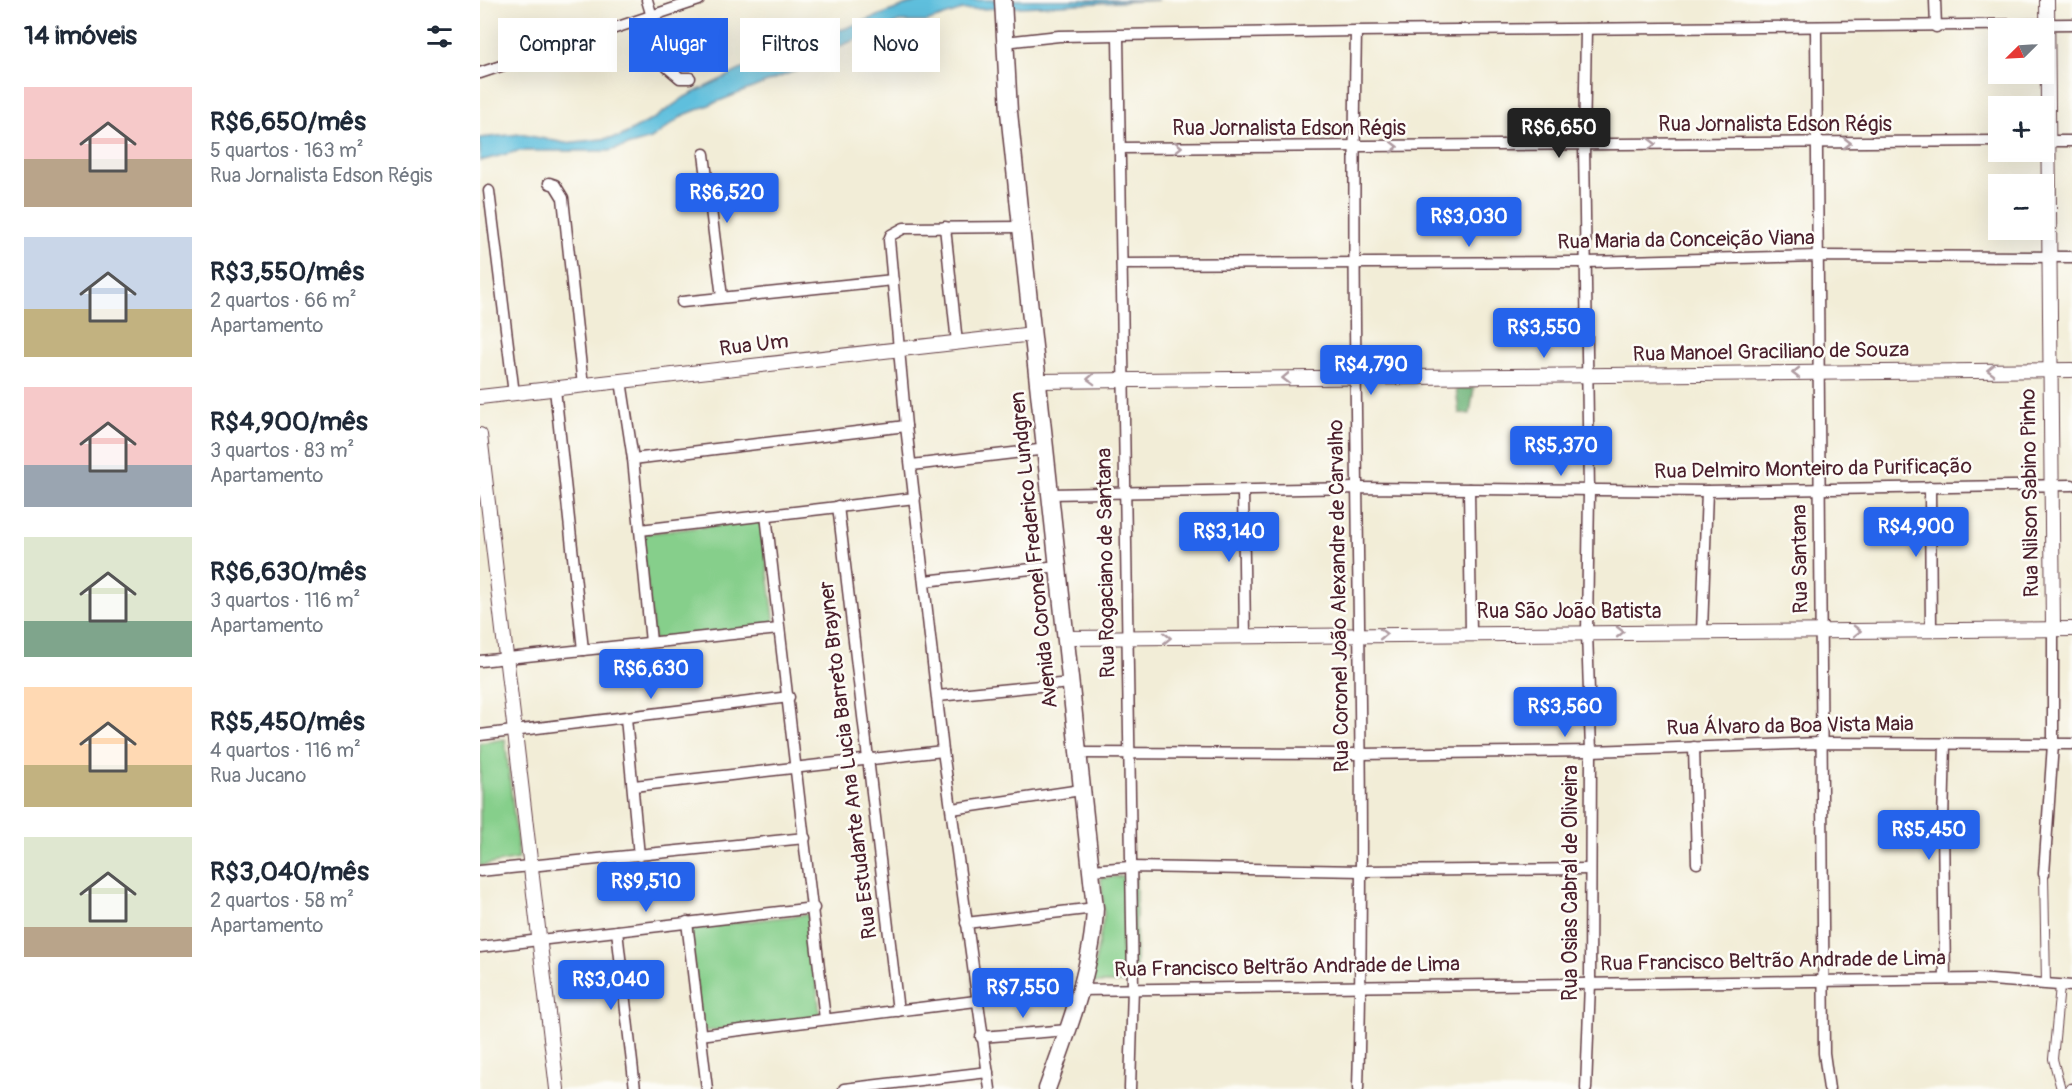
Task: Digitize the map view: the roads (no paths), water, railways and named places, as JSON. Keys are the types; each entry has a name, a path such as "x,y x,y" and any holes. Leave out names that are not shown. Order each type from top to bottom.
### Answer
{"main road":[{"name":"Avenida Coronel Frederico Lundgren","path":"1003,6 1021,227 1047,449 1076,753 1095,908 1094,932 1068,1030 1047,1089"}],"street":[{"path":"647,0 667,67 680,78 690,78"},
{"path":"480,74 651,14 699,0"},
{"path":"1935,0 1936,27"},
{"name":"Rua Nilson Sabino Pinho","path":"2047,0 2047,18"},
{"path":"2054,24 2072,24"},
{"path":"1005,42 1059,36 1356,31 1988,26"},
{"name":"Rua Santana","path":"1816,28 1820,743 1824,1053 1829,1089"},
{"name":"Rua Osias Cabral de Oliveira","path":"1586,29 1584,145 1589,491 1587,632 1591,752 1590,983 1586,1089"},
{"name":"Rua Coronel João Alexandre de Carvalho","path":"1356,31 1354,263 1362,871 1358,1089"},
{"name":"Rua Rogaciano de Santana","path":"1118,36 1133,987 1130,1089"},
{"name":"Rua Jornalista Edson Régis","path":"1120,148 1988,141"},
{"path":"2054,141 2072,141"},
{"path":"704,154 722,297"},
{"name":"Rua Nilson Sabino Pinho","path":"2046,985 2044,874 2053,744 2052,485 2047,162"},
{"path":"549,183 555,184 563,198 583,386"},
{"path":"489,191 514,394"},
{"path":"990,1089 943,751 906,426 889,240 891,235 904,228 1021,227"},
{"path":"945,228 957,343"},
{"name":"Rua Maria da Conceição Viana","path":"1122,264 1587,262 1817,256 2072,257"},
{"path":"682,302 893,280"},
{"name":"Rua Um","path":"480,398 1033,334"},
{"name":"Rua Manoel Graciliano de Souza","path":"1039,381 1123,378 2072,370"},
{"path":"621,381 633,459 651,642"},
{"path":"555,389 583,650"},
{"path":"633,459 906,426"},
{"path":"480,435 557,1089"},
{"path":"912,465 1047,449"},
{"name":"Rua Delmiro Monteiro da Purificação","path":"1051,494 1357,488 1707,491 2072,485"},
{"path":"1930,487 1931,629"},
{"path":"1469,489 1471,633"},
{"path":"1243,490 1245,636"},
{"path":"1702,631 1707,491"},
{"path":"640,530 915,498"},
{"name":"Rua Estudante Ana Lucia Barreto Brayner","path":"838,506 898,1011"},
{"path":"766,515 814,908 825,1019"},
{"path":"925,581 1058,566"},
{"path":"480,662 779,629"},
{"name":"Rua São João Batista","path":"1066,638 2072,629"},
{"path":"938,696 1070,683"},
{"path":"480,735 789,697"},
{"path":"626,717 639,855"},
{"name":"Rua Álvaro da Boa Vista Maia","path":"1076,753 1591,752 1820,743 2072,744"},
{"path":"1945,743 1943,823 1945,979"},
{"path":"1694,747 1697,863"},
{"path":"634,786 943,751"},
{"path":"952,809 1081,790"},
{"path":"480,871 805,838"},
{"path":"1092,870 1130,867 1362,871 1590,870"},
{"path":"480,947 814,908"},
{"path":"966,923 1095,908"},
{"path":"687,922 706,1089"},
{"path":"617,931 634,1089"},
{"name":"Rua Francisco Beltrão Andrade de Lima","path":"1078,990 1133,987 1945,979 1999,980 2072,986"},
{"path":"2060,986 2053,1059 2061,1089"},
{"path":"700,1035 976,1001"},
{"path":"981,1037 1068,1030"},
{"path":"844,1089 988,1072"}],"water":[{"path":"933,0 1159,0 962,10 938,18 873,18 909,4"},
{"path":"852,26 852,41 840,46 840,30"},
{"path":"740,70 740,72 792,72 684,115 651,139 609,151 518,151 480,161 480,138 520,134 565,143 620,137 655,118 685,97"}]}
